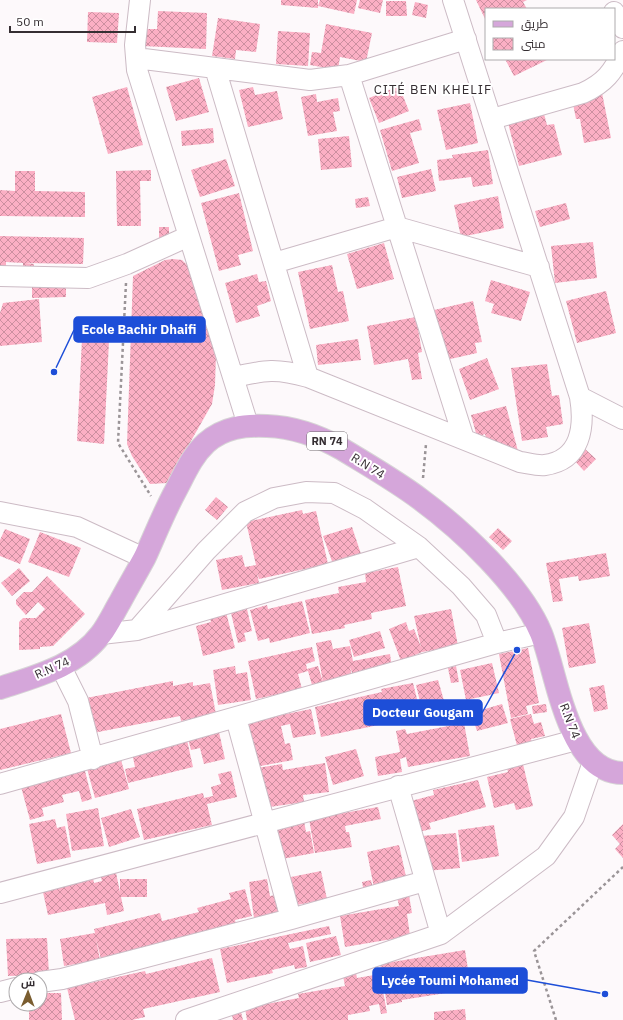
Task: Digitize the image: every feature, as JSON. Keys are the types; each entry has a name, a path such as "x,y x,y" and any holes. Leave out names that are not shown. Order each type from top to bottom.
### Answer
{"main road":[{"name":"R.N 74","path":"0,688 61,667 82,654 101,634 144,558 162,515 193,457 207,442 228,429 248,425 289,428 316,436 357,459 420,499 470,542 505,578 527,608 541,633 566,715 576,740 593,762 618,773 623,773"}],"street":[{"path":"140,0 135,45 137,70 248,425"},
{"path":"234,377 264,370 284,371 308,377 520,462 543,465 563,461 576,446 582,429 580,397 454,0"},
{"path":"615,14 623,28"},
{"path":"136,58 310,80 349,76 466,39"},
{"path":"492,119 583,94 618,72 623,51"},
{"path":"215,68 308,377"},
{"path":"349,76 464,439"},
{"path":"274,263 397,227 539,267"},
{"path":"0,276 88,278 127,264 189,236"},
{"path":"580,397 623,418"},
{"path":"137,630 206,551 245,512 274,498 306,492 334,493 365,509 419,547 461,586 486,615 497,643"},
{"path":"0,512 77,527 144,558"},
{"path":"101,634 137,630 419,547"},
{"path":"0,784 93,759 497,643 541,633"},
{"path":"61,667 78,701 93,759"},
{"path":"236,718 291,919"},
{"path":"0,892 576,740"},
{"path":"186,1020 442,934 546,856 574,817 593,762"},
{"path":"398,786 442,934"},
{"path":"48,981 62,979 291,919 425,881"}],"path":[{"path":"127,264 118,443 162,515"},
{"path":"420,499 428,425"},
{"path":"556,1020 534,951 623,867"}],"building":[{"path":"281,0 318,0 318,8 281,5"},
{"path":"320,0 357,0 354,14 318,6"},
{"path":"360,0 383,0 380,13 358,8"},
{"path":"476,0 527,0 523,2 526,8 485,8 485,19"},
{"path":"386,1 406,1 407,16 386,16"},
{"path":"415,2 428,5 426,18 412,15"},
{"path":"158,11 207,13 206,49 142,46 143,29 157,29"},
{"path":"88,12 119,13 117,43 87,42"},
{"path":"218,18 260,24 256,52 236,50 235,59 212,56"},
{"path":"326,24 372,33 366,62 340,57 338,70 310,65 312,52 321,53"},
{"path":"278,31 310,33 308,66 276,64"},
{"path":"506,60 547,60 514,76"},
{"path":"199,78 209,112 176,121 166,87"},
{"path":"399,86 409,111 379,123 369,98"},
{"path":"127,87 143,145 108,154 92,97"},
{"path":"253,87 255,95 277,91 283,119 248,127 239,90"},
{"path":"602,93 611,138 584,143 580,119 576,119 572,99"},
{"path":"316,94 317,102 338,98 340,111 333,112 337,131 308,136 301,97"},
{"path":"470,103 478,143 446,150 437,110"},
{"path":"544,114 547,125 554,124 562,155 519,166 508,123"},
{"path":"419,119 422,130 410,133 419,163 392,171 380,130"},
{"path":"213,128 214,143 182,146 181,131"},
{"path":"349,136 352,167 321,170 318,139"},
{"path":"488,150 493,184 473,187 471,177 439,181 437,160 453,158 452,155"},
{"path":"226,159 235,186 200,197 191,170"},
{"path":"431,169 436,191 402,198 397,177"},
{"path":"151,170 151,181 140,181 141,226 117,226 116,171"},
{"path":"15,171 35,171 35,191 85,192 85,217 0,216 0,190 15,191"},
{"path":"239,193 253,251 238,255 241,265 219,271 201,203"},
{"path":"498,196 504,228 461,237 454,205"},
{"path":"368,197 370,206 356,208 355,199"},
{"path":"566,203 570,219 540,227 535,211"},
{"path":"159,227 169,227 169,256 159,256"},
{"path":"0,236 84,238 83,264 25,263 34,264 33,270 23,270 23,263 6,262 6,274 0,274"},
{"path":"593,242 597,278 555,283 551,246"},
{"path":"384,243 394,279 357,289 347,254"},
{"path":"165,260 182,260 188,266 216,354 215,385 212,404 167,483 150,484 132,456 127,444 133,276"},
{"path":"332,265 338,292 343,291 349,321 310,329 298,272"},
{"path":"257,274 259,282 266,281 271,301 257,306 260,316 236,323 225,283"},
{"path":"491,280 530,292 521,321 491,313 494,304 485,301"},
{"path":"66,285 66,297 32,298 32,286"},
{"path":"606,291 616,333 577,343 566,301"},
{"path":"39,299 42,342 0,346 0,313 3,303"},
{"path":"473,301 482,342 475,343 477,353 446,360 434,310"},
{"path":"416,317 422,352 418,353 422,379 412,380 408,359 374,365 367,326"},
{"path":"83,318 110,320 104,444 77,441"},
{"path":"358,339 361,360 318,365 316,345"},
{"path":"487,358 499,389 470,400 459,369"},
{"path":"547,364 552,396 559,395 563,424 546,427 548,437 522,441 511,368"},
{"path":"506,406 518,451 504,454 501,443 488,447 485,434 477,437 471,415"},
{"path":"584,448 596,459 584,471 573,459"},
{"path":"216,497 228,507 217,520 205,510"},
{"path":"302,510 303,514 316,511 328,564 259,579 257,573 259,583 222,590 216,560 242,555 245,567 256,565 246,522"},
{"path":"352,527 362,557 334,567 323,536"},
{"path":"498,528 512,541 503,550 489,537"},
{"path":"5,529 30,539 20,564 0,556 0,540"},
{"path":"40,532 81,548 69,577 28,562"},
{"path":"606,553 610,576 579,581 578,576 559,579 563,601 553,602 546,563"},
{"path":"398,567 406,606 371,613 372,619 344,625 345,628 312,634 305,600 339,593 338,587 366,582 365,573"},
{"path":"19,568 30,581 12,596 1,583"},
{"path":"47,576 85,614 53,646 40,647 40,649 19,650 19,622 23,618 36,618 45,609 38,602 26,615 16,604 16,600 24,592 32,592"},
{"path":"302,601 310,633 270,643 269,638 258,641 250,610 267,605 268,609"},
{"path":"247,609 252,631 244,633 246,641 238,643 231,613"},
{"path":"451,609 458,646 422,652 401,661 389,629 406,622 409,631 414,629 421,647 414,616"},
{"path":"226,612 235,648 203,656 196,626 211,622 209,616"},
{"path":"589,623 596,663 569,668 562,628"},
{"path":"380,631 385,648 354,657 349,640"},
{"path":"331,640 333,649 350,646 353,661 390,654 392,668 353,675 350,667 352,677 323,682 316,643"},
{"path":"312,647 315,661 306,664 307,669 318,666 323,682 312,685 308,671 298,674 302,689 256,699 248,661"},
{"path":"528,648 539,703 526,706 528,714 511,718 499,654"},
{"path":"492,663 499,693 466,700 460,670"},
{"path":"235,666 236,674 247,672 251,700 218,705 213,670"},
{"path":"456,666 459,682 451,683 448,668"},
{"path":"438,680 445,704 422,710 416,685"},
{"path":"173,681 173,686 193,682 193,686 210,683 216,714 181,721 180,716 88,734 81,699"},
{"path":"413,683 419,707 386,714 388,723 321,737 315,707 382,692 381,689"},
{"path":"604,685 608,709 594,712 589,688"},
{"path":"502,704 508,723 477,731 471,713"},
{"path":"546,704 547,712 533,714 532,706"},
{"path":"311,709 316,734 293,738 290,724 281,726 285,744 290,743 293,760 255,767 246,722"},
{"path":"61,714 71,753 0,770 0,729"},
{"path":"531,714 534,724 541,722 545,736 531,739 533,749 519,753 510,719"},
{"path":"464,723 470,756 408,767 406,757 400,759 402,772 378,776 375,757 400,752 396,731 405,729 407,734"},
{"path":"219,732 225,759 204,764 200,748 191,750 188,739"},
{"path":"187,740 193,767 128,783 125,769 135,767 132,753"},
{"path":"356,749 364,776 333,785 325,757"},
{"path":"120,756 129,789 95,798 86,765"},
{"path":"522,760 533,806 516,810 514,803 494,808 487,777 508,772 506,764"},
{"path":"325,763 329,792 303,795 304,802 263,808 257,768 282,764 283,770"},
{"path":"84,767 92,799 82,802 79,791 62,795 64,802 42,808 44,816 30,820 20,783"},
{"path":"231,771 237,797 207,804 212,825 144,840 137,809 203,793 204,798 213,796 211,787 221,784 218,774"},
{"path":"478,780 486,807 429,823 431,829 419,832 411,801 434,795 433,790"},
{"path":"378,807 381,819 345,826 346,832 349,832 352,847 315,853 309,819"},
{"path":"98,808 104,846 72,851 66,814"},
{"path":"131,809 140,837 109,847 101,818"},
{"path":"55,819 57,828 65,826 71,857 37,864 29,824"},
{"path":"304,821 306,832 310,831 314,853 277,860 271,827"},
{"path":"623,824 623,858 615,849 620,844 612,835"},
{"path":"494,825 499,856 462,862 458,830"},
{"path":"456,833 460,868 426,871 422,836"},
{"path":"399,845 407,881 374,888 367,852"},
{"path":"115,868 120,892 120,879 147,879 147,897 121,897 124,911 107,915 105,903 48,915 41,883 92,873 94,883 102,881 99,871"},
{"path":"321,871 327,899 292,906 286,878"},
{"path":"267,879 270,896 283,894 285,910 278,911 279,921 255,925 249,882"},
{"path":"371,880 373,889 364,892 362,882"},
{"path":"245,889 252,916 235,920 237,928 101,959 96,939 100,960 64,966 60,939 95,933 94,929 160,913 162,921 199,912 197,908 231,899 229,893"},
{"path":"409,895 412,913 407,914 410,936 345,947 340,916 399,906 397,897"},
{"path":"329,926 331,934 288,943 290,949 303,946 307,967 295,969 294,965 272,970 273,973 227,983 220,949"},
{"path":"336,936 341,955 310,962 306,943"},
{"path":"47,938 49,975 48,972 8,972 8,976 6,939"},
{"path":"465,950 471,989 402,1000 402,1002 387,1005 380,964"},
{"path":"212,958 220,992 143,1009 145,1017 132,1020 75,1020 67,988 145,971 146,974"},
{"path":"356,973 357,978 380,974 387,1013 381,1014 379,1004 369,1006 370,1011 348,1015 348,1020 247,1020 245,1008 299,998 298,994 345,986 343,976"},
{"path":"48,993 61,993 62,1020 29,1020 29,1012 48,1012"},
{"path":"240,1008 243,1020 233,1020 231,1010"},
{"path":"465,1009 466,1020 434,1020 434,1012"}],"place":[{"name":"Ecole Bachir Dhaifi","path":"54,372"},
{"name":"Docteur Gougam","path":"517,650"},
{"name":"Lycée Toumi Mohamed","path":"605,994"}],"district":[{"name":"CITÉ BEN KHELIF","path":"433,89"}]}
